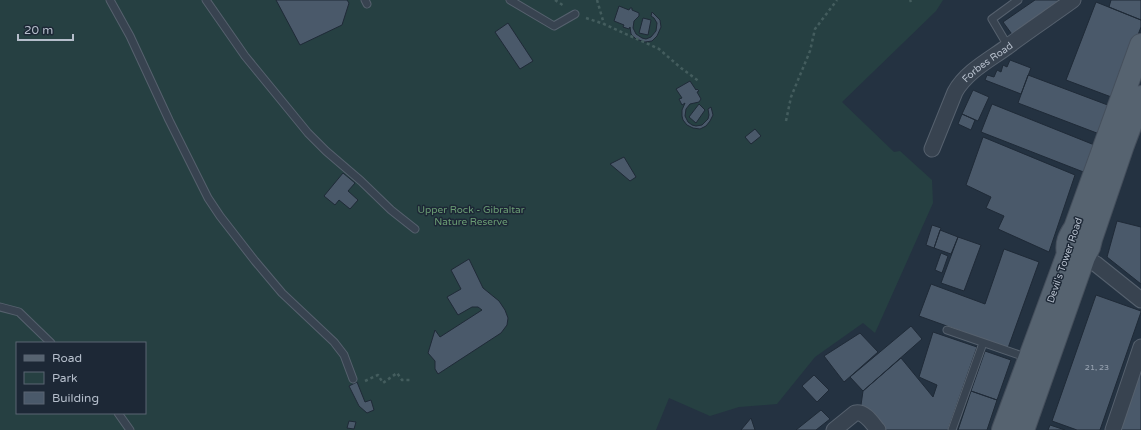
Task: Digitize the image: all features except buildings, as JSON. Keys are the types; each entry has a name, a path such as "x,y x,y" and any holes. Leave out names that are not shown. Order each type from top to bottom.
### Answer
{"main road":[{"name":"Devil's Tower Road","path":"1023,430 1141,45"},
{"name":"Devil's Tower Road","path":"1003,430 1028,358 1123,145 1141,97"}],"street":[{"name":"Forbes Road","path":"932,149 960,84 978,68 1073,0"},
{"path":"1079,244 1096,264 1141,300"},
{"path":"1113,430 1141,347"},
{"path":"834,430 855,413 858,413 866,416 878,430"}],"lane":[{"path":"110,0 130,36 169,120 208,198 255,261 282,293 334,342 344,355 354,380"},
{"path":"206,0 245,56 308,133 391,210 415,229"},
{"path":"510,0 554,26 575,14"},
{"path":"1008,46 992,19 1018,0"},
{"path":"0,307 19,312 49,342"},
{"path":"947,330 1028,358"},
{"path":"952,430 983,343"},
{"path":"119,414 130,430"}],"path":[{"path":"596,0 604,24 659,49 700,82"},
{"path":"786,122 792,96 810,51 815,28 837,0"},
{"path":"378,375 383,383 398,374 402,380 410,380"}],"green space":[{"name":"Upper Rock - Gibraltar Nature Reserve","path":"0,0 943,0 936,11 842,102 894,152 900,151 932,180 933,203 875,333 863,323 815,357 777,404 739,407 710,416 669,398 656,430 0,430"}]}
